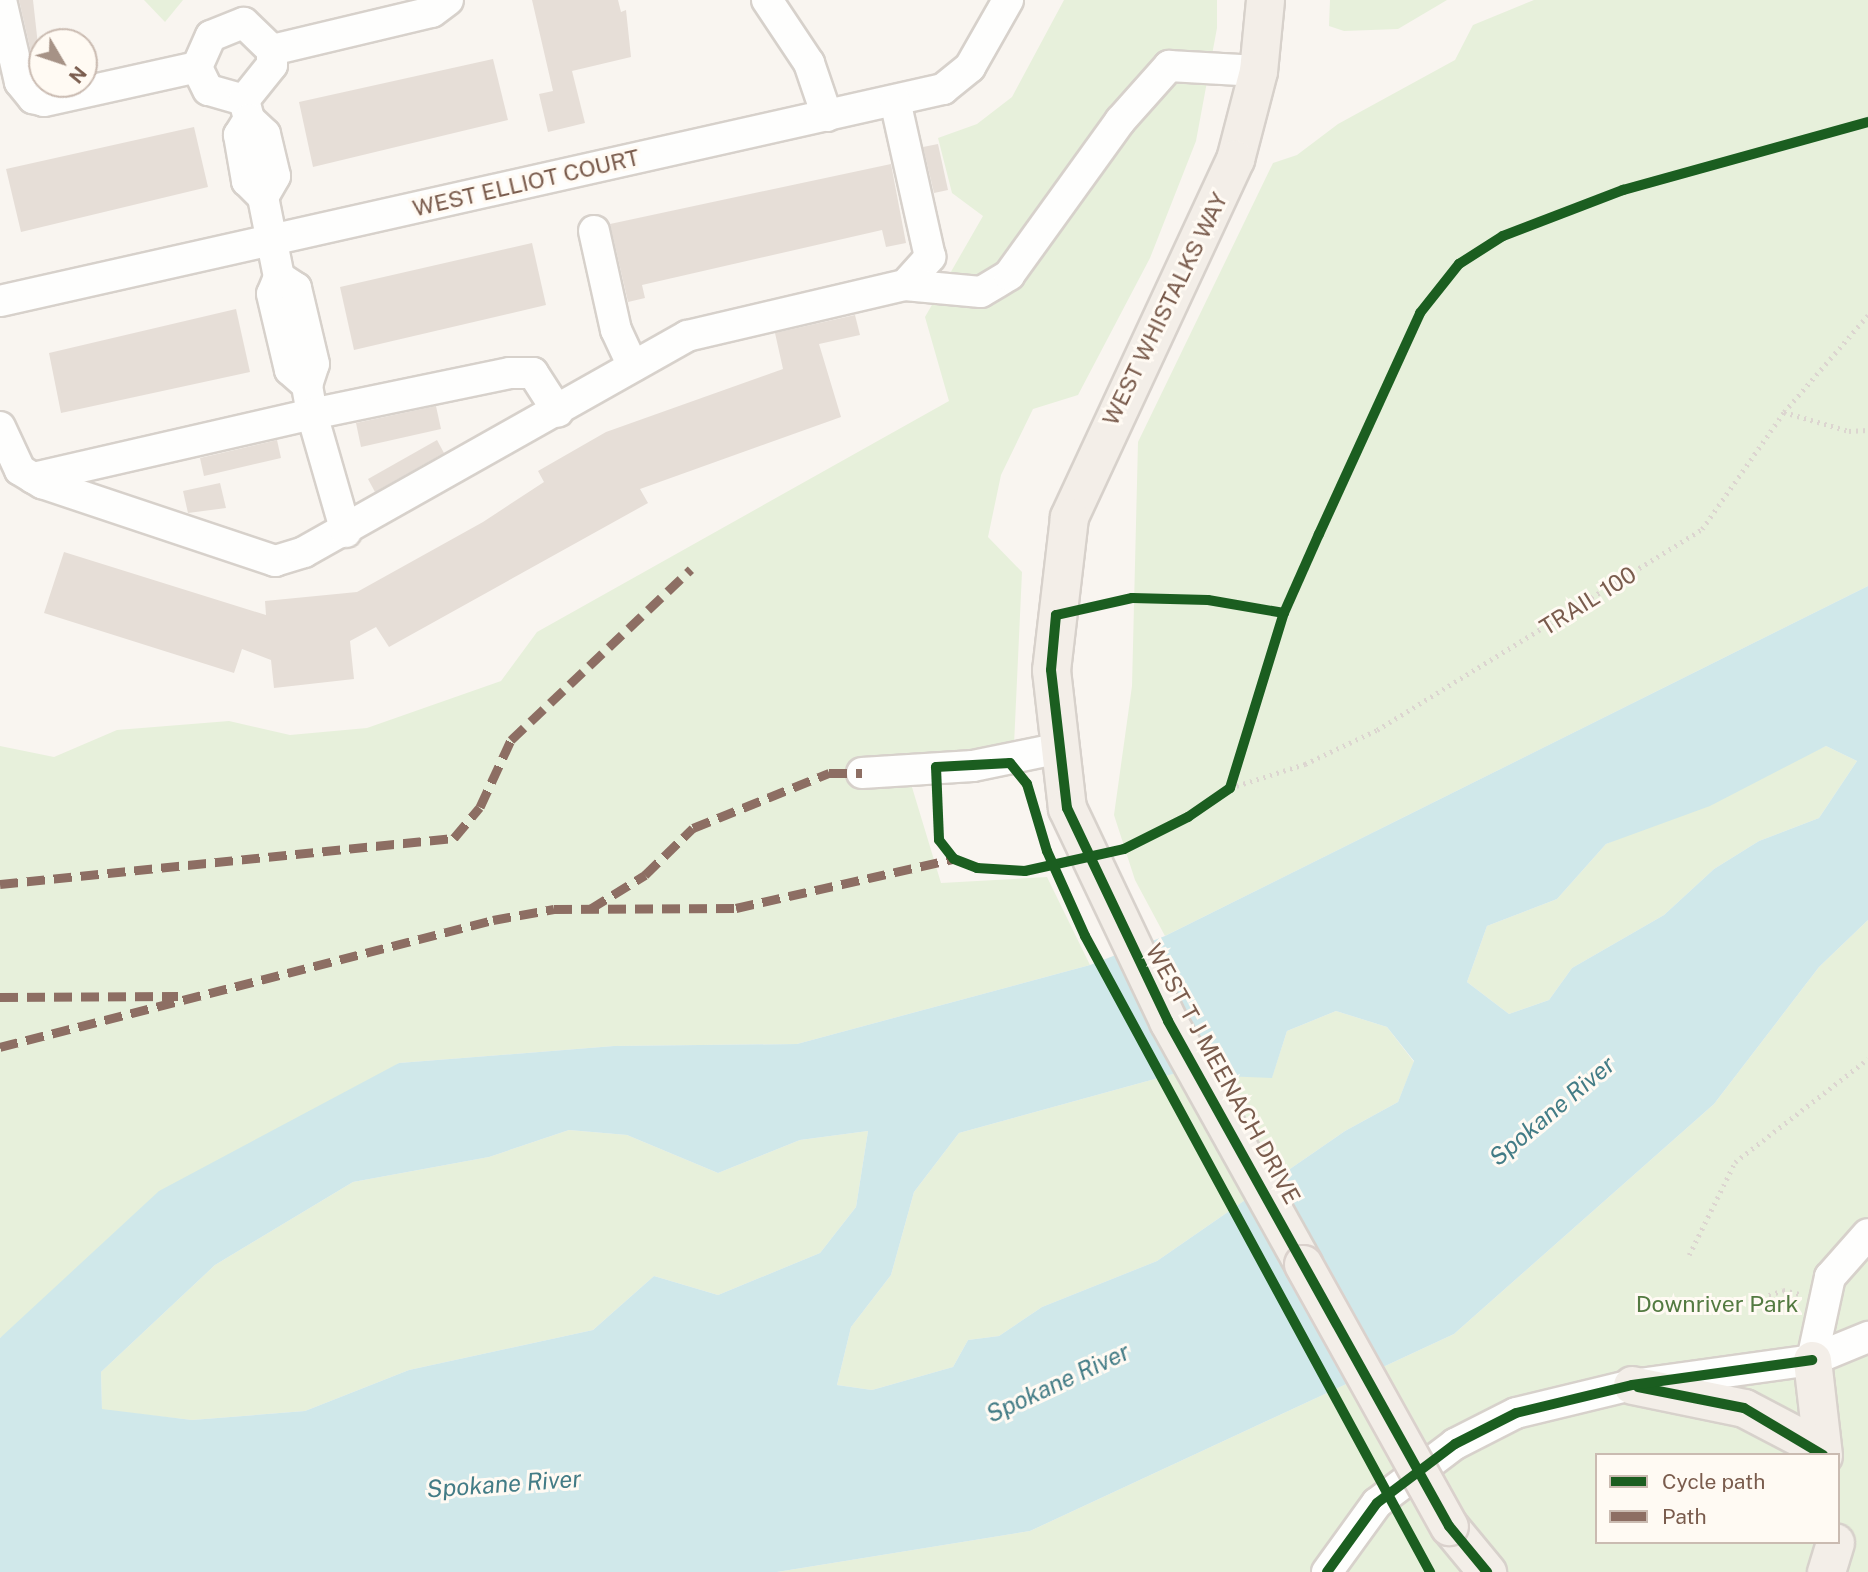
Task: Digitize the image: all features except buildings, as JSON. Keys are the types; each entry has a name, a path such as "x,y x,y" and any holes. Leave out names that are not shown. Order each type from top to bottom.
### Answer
{"main road":[{"name":"WEST WHISTALKS WAY","path":"1056,615 1069,517 1224,186 1258,71 1265,0"},
{"name":"WEST T J MEENACH DRIVE","path":"1056,615 1051,670 1056,749 1067,808 1168,1021 1449,1525"},
{"path":"1812,1360 1822,1452"},
{"path":"1632,1385 1744,1408 1822,1452"},
{"path":"1449,1525 1461,1572"},
{"path":"1449,1525 1474,1572"},
{"path":"1449,1525 1487,1572"},
{"path":"1826,1572 1834,1544"}],"street":[{"path":"1,0 19,82 33,98 44,101 197,67"},
{"path":"272,50 432,12 448,0"},
{"path":"767,0 809,63 827,116"},
{"name":"WEST ELLIOT COURT","path":"0,301 895,101 956,82 976,59 1008,0"},
{"path":"247,109 272,65 272,50 244,23 224,26 211,36 197,67 208,90 247,109 265,134 275,176 263,197 279,277 296,288 314,364 310,399 346,532"},
{"path":"0,427 20,470 33,478 275,562 346,532 558,412 633,366 698,332 905,285 981,292 1009,275 1120,121 1169,66 1258,71"},
{"path":"895,101 930,257 905,285"},
{"path":"594,231 616,330 633,366"},
{"path":"33,478 310,399 510,373 533,373 558,412"},
{"path":"862,773 973,766 1056,749"},
{"path":"1812,1360 1830,1277 1868,1234"},
{"path":"1327,1572 1377,1503 1421,1467 1516,1413 1632,1385 1812,1360 1868,1337"}],"path":[{"path":"1784,412 1849,431 1868,430"},
{"path":"1219,795 1230,788 1239,766"},
{"path":"1689,1255 1735,1162 1868,1059"},
{"path":"1749,1302 1783,1290 1808,1295"}],"green space":[{"path":"144,0 183,0 165,22"},
{"path":"1064,0 1217,0 1217,28 1196,141 1150,258 1078,395 1033,409 1001,475 988,537 1022,572 1014,745 908,756 905,764 941,883 1047,877 1090,965 797,1044 614,1046 399,1063 0,1338 0,746 54,757 117,730 229,721 290,735 367,728 501,681 537,632 949,401 925,317 983,216 952,193 938,138 977,124 1012,97"},
{"path":"1330,0 1447,0 1398,29 1344,31 1329,26"},
{"path":"1534,0 1868,0 1868,586 1165,936 1135,880 1114,815 1132,686 1138,442 1273,163 1297,155 1338,124 1455,60 1473,25"},
{"path":"1826,746 1857,761 1819,818 1759,841 1714,869 1664,915 1572,968 1549,1000 1509,1014 1467,982 1487,926 1557,899 1606,844"},
{"name":"Downriver Park","path":"1868,920 1868,1572 777,1572 1030,1531 1454,1334 1714,1104 1819,967"},
{"path":"1336,1011 1387,1027 1414,1062 1398,1102 1345,1131 1157,1261 1042,1307 999,1336 968,1340 953,1367 872,1390 837,1385 851,1327 891,1275 914,1192 959,1133 1173,1074 1272,1077 1287,1031"},
{"path":"569,1130 627,1135 718,1173 800,1140 868,1131 856,1207 820,1253 718,1295 654,1276 593,1330 409,1370 305,1411 192,1420 102,1410 101,1372 215,1265 353,1182 489,1157"}],"water":[{"name":"Spokane River","path":"1868,586 1868,920 1819,967 1714,1104 1454,1334 1030,1531 777,1572 0,1572 0,1338 159,1191 399,1063 614,1046 797,1044 1090,965 1165,936","holes":["1826,746 1857,761 1819,818 1759,841 1714,869 1664,915 1572,968 1549,1000 1509,1014 1467,982 1487,926 1557,899 1606,844 1710,806","1336,1011 1387,1027 1414,1061 1398,1102 1345,1131 1157,1261 1042,1307 999,1336 968,1340 953,1367 872,1390 837,1385 851,1327 891,1275 914,1192 959,1133 1173,1074 1272,1078 1287,1031","569,1130 627,1135 718,1173 800,1140 868,1131 856,1207 820,1253 718,1295 654,1276 593,1330 409,1370 305,1411 192,1420 102,1409 101,1372 215,1265 353,1182 489,1157"]}],"marked path":[{"path":"0,884 454,838 480,807 511,740 691,569"},
{"path":"590,909 645,875 693,828 829,773 862,773"},
{"path":"0,1047 493,920 554,909 736,908 954,859"},
{"path":"0,997 178,996"}],"cycle path":[{"path":"936,767 939,840 954,859 977,868 1025,871 1124,849 1188,817 1230,788 1284,613 1420,313 1459,264 1503,236 1623,190 1868,122"},
{"path":"1284,613 1208,600 1132,598 1056,615 1051,670 1067,808 1168,1021 1449,1526 1487,1572"},
{"path":"936,767 1010,763 1027,784 1047,851 1085,936 1430,1572"},
{"path":"1327,1572 1377,1503 1455,1444 1516,1413 1632,1385 1812,1360"},
{"path":"1638,1387 1744,1408 1820,1453"}]}
